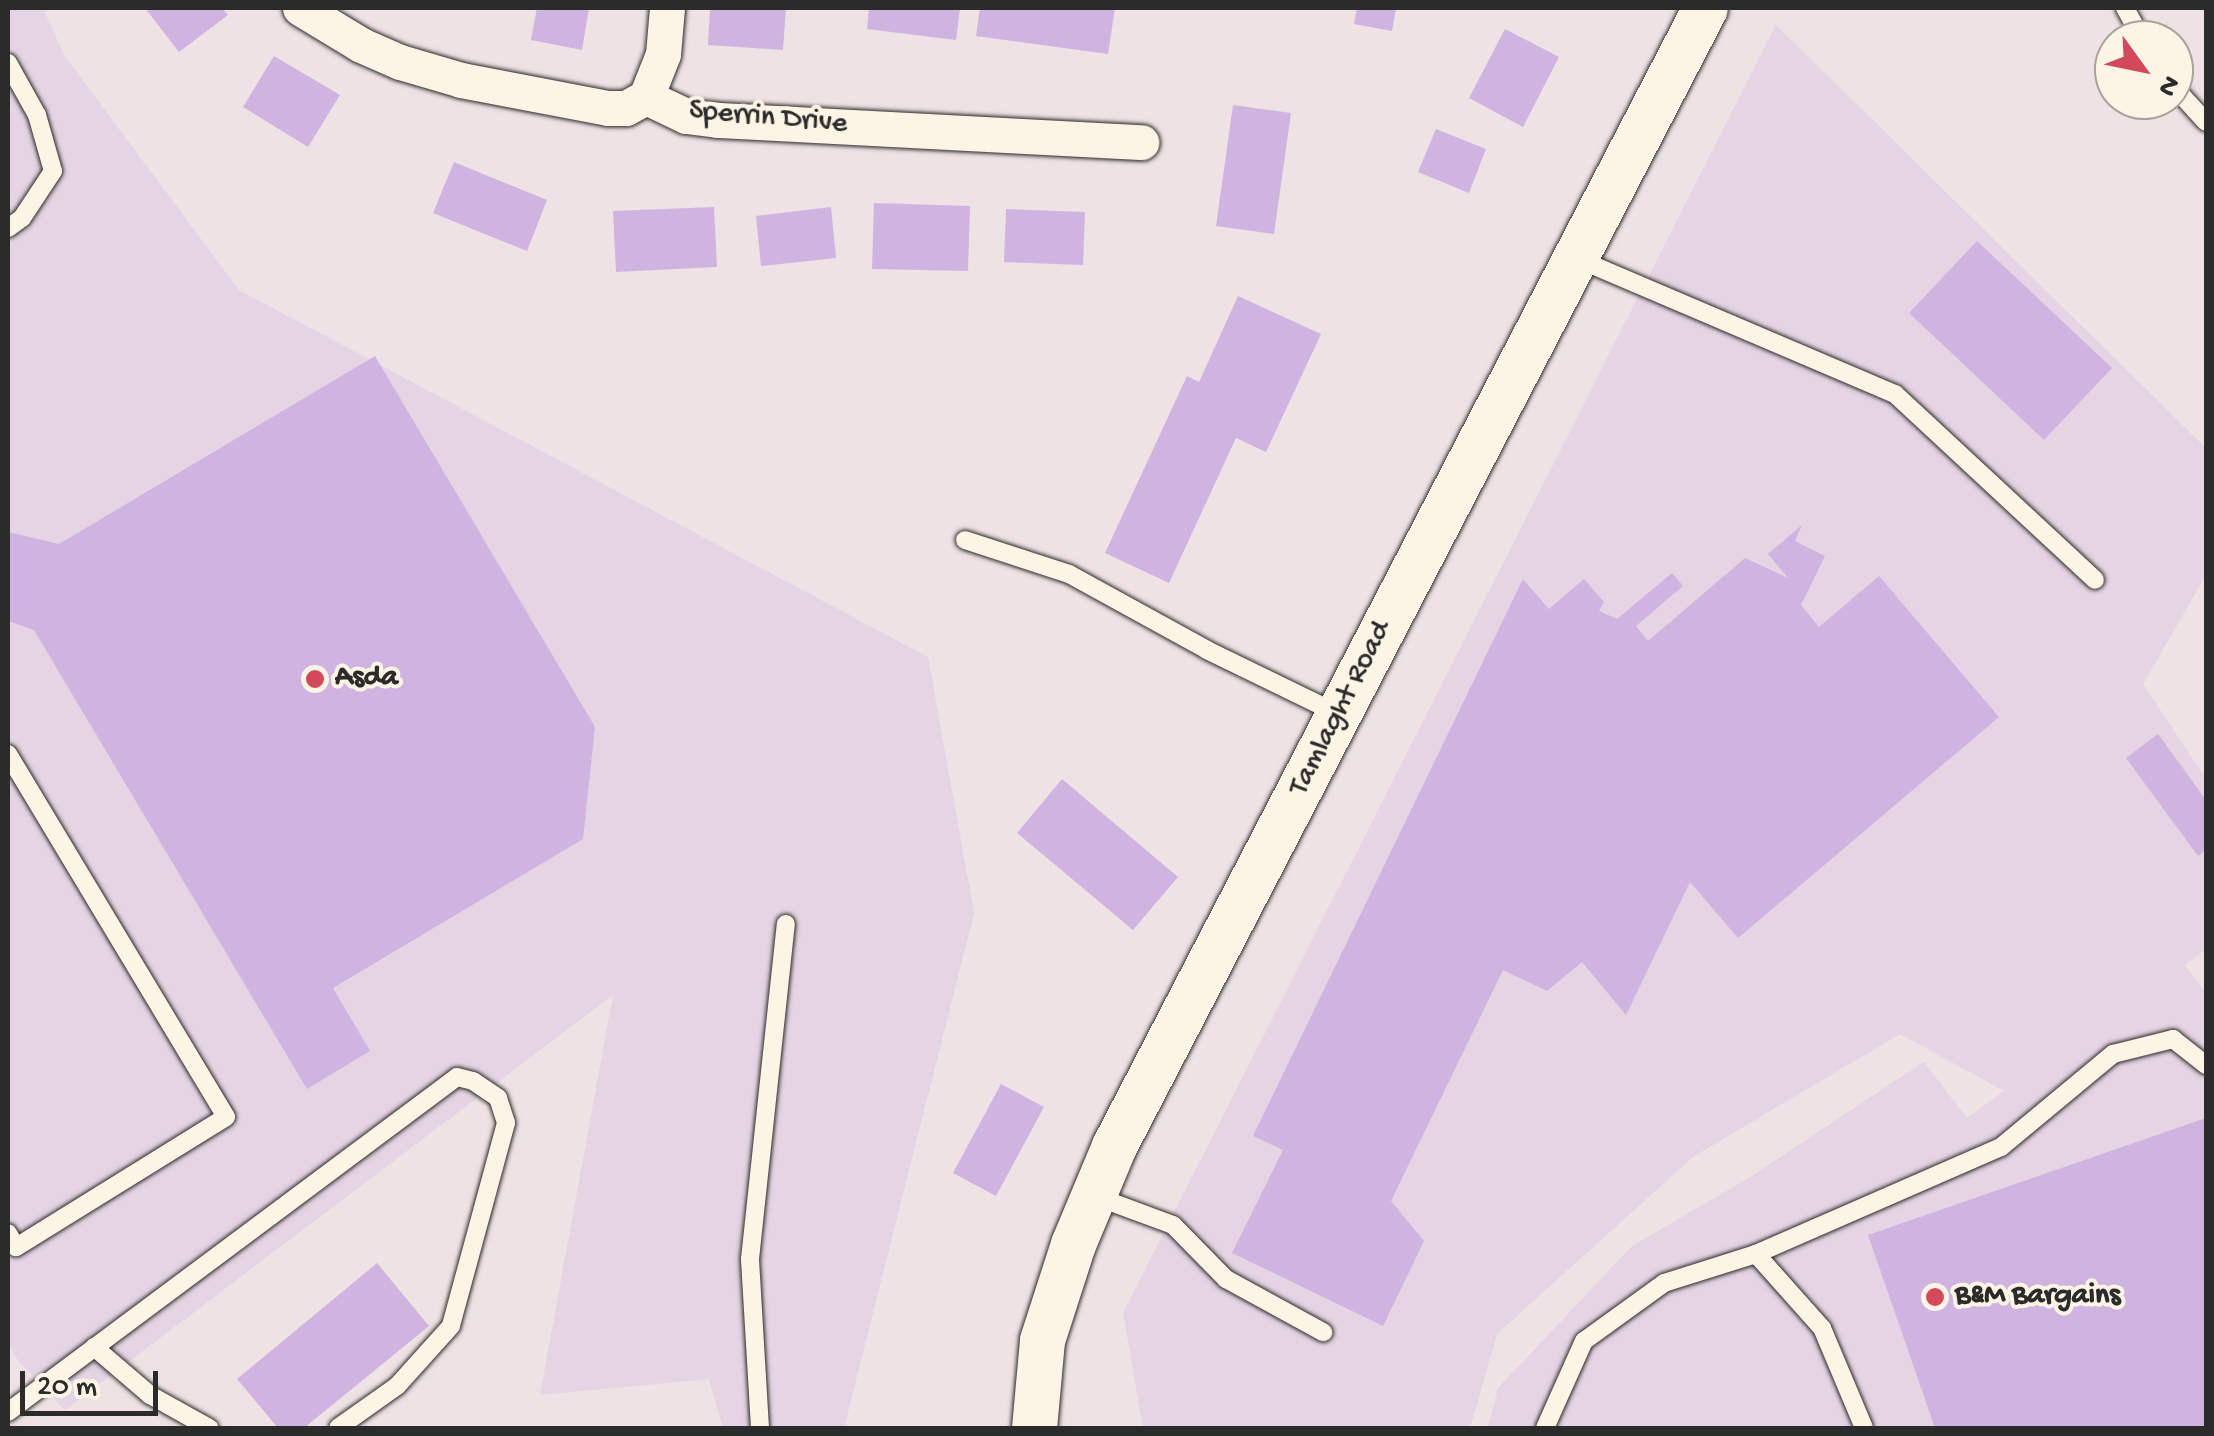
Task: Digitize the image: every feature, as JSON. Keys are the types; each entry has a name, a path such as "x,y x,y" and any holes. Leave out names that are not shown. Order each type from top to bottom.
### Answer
{"street":[{"name":"Sperrin Drive","path":"300,8 361,45 460,80 608,108 626,108 646,97 686,116 718,120 1141,142"},
{"path":"646,97 662,54 667,8"},
{"name":"Tamlaght Road","path":"1034,1428 1042,1340 1092,1195 1704,8"}],"lane":[{"path":"8,63 37,115 53,171 22,218 8,228"},
{"path":"1576,258 1895,394 2095,580"},
{"path":"965,540 1069,574 1207,650 1339,714"},
{"path":"8,754 226,1117 16,1248 8,1233"},
{"path":"760,1428 750,1259 786,924"},
{"path":"1545,1428 1584,1341 1664,1283 1756,1254 2001,1148 2112,1054 2173,1039 2206,1066"},
{"path":"8,1412 457,1076 473,1081 498,1098 506,1122 451,1326 397,1386 338,1428"},
{"path":"1092,1195 1173,1225 1226,1279 1322,1332"},
{"path":"1756,1254 1822,1328 1864,1428"},
{"path":"94,1347 150,1394 209,1428"}],"shaded area":[{"path":"8,8 43,8 64,55 239,290 928,657 974,913 844,1428 723,1428 709,1379 540,1395 613,995 65,1410 16,1358 8,1341"},
{"path":"1776,25 2206,448 2206,575 2143,684 2206,779 2206,949 2185,965 2206,993 2206,1428 1488,1428 1498,1388 1632,1246 1747,1179 1924,1062 1967,1118 2004,1091 1900,1034 1693,1157 1497,1334 1470,1428 1143,1428 1123,1313"}],"building":[{"path":"145,8 222,8 228,15 179,52"},
{"path":"537,8 589,8 582,50 531,40"},
{"path":"710,8 786,8 783,50 708,45"},
{"path":"869,8 960,8 956,40 867,29"},
{"path":"980,8 1115,8 1108,54 976,36"},
{"path":"1357,8 1396,8 1392,31 1354,24"},
{"path":"1505,29 1559,57 1523,127 1469,98"},
{"path":"274,56 340,95 308,147 243,107"},
{"path":"1233,105 1291,113 1274,234 1216,226"},
{"path":"1436,129 1486,149 1469,193 1418,172"},
{"path":"454,162 547,200 527,251 433,213"},
{"path":"874,203 970,206 968,271 872,269"},
{"path":"714,207 717,267 616,272 613,211"},
{"path":"831,207 836,258 761,266 756,216"},
{"path":"1006,209 1085,212 1083,265 1004,262"},
{"path":"1977,241 2112,368 2044,440 1909,313"},
{"path":"1238,296 1321,334 1266,452 1236,438 1169,583 1105,553 1187,376 1199,382"},
{"name":"Asda","path":"375,356 595,727 583,839 333,988 370,1051 307,1089 34,630 8,621 8,532 59,544"},
{"path":"1802,525 1795,541 1825,556 1801,605 1819,627 1879,576 1999,717 1738,938 1690,882 1626,1015 1582,962 1547,991 1503,970 1391,1201 1424,1241 1383,1326 1232,1253 1283,1150 1253,1136 1523,579 1549,609 1584,579 1604,602 1599,611 1617,619 1672,573 1683,586 1636,626 1648,641 1745,558 1788,578 1768,554"},
{"path":"2158,734 2206,800 2206,850 2198,856 2126,758"},
{"path":"1062,779 1178,877 1133,930 1017,833"},
{"path":"1001,1084 1044,1107 996,1196 953,1173"},
{"path":"2206,1118 2206,1428 1935,1428 1868,1235"},
{"path":"377,1263 429,1326 304,1428 278,1428 237,1379"}],"place":[{"name":"Asda","path":"315,679"},
{"name":"B&M Bargains","path":"1935,1297"}]}
